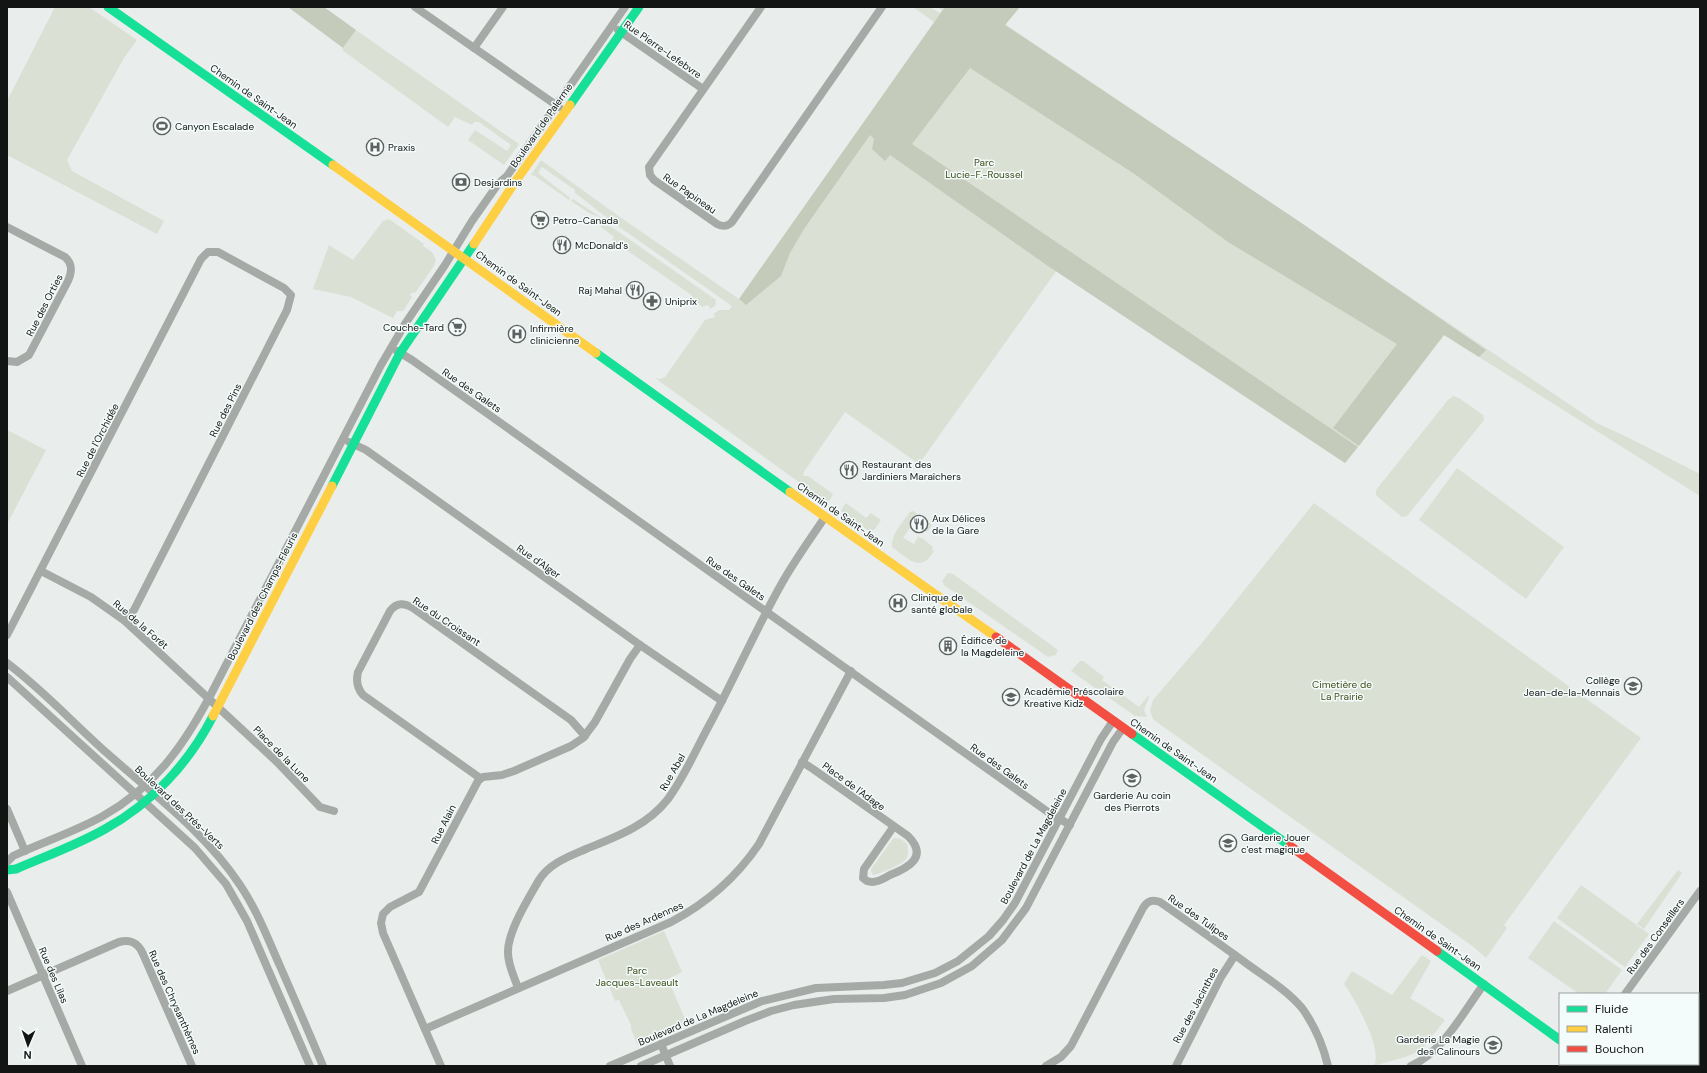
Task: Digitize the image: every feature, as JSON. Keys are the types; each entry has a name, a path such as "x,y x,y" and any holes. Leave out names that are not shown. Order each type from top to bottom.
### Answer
{"main road":[{"name":"Chemin de Saint-Jean","path":"108,7 454,250 825,517 1113,720 1484,984 1559,1039"},
{"name":"Boulevard de Palerme","path":"465,258 515,182 638,7"},
{"name":"Boulevard des Champs-Fleuris","path":"7,870 16,869 96,834 123,818 154,794 189,754 202,736 400,353 465,258"}],"street":[{"path":"415,7 565,112"},
{"path":"474,48 503,7"},
{"name":"Boulevard de Palerme","path":"454,250 476,215 498,184 507,176 625,7"},
{"name":"Rue Papineau","path":"761,7 651,164 649,171 654,180 717,224 726,226 732,222 882,7"},
{"name":"Rue Pierre-Lefebvre","path":"612,26 703,89"},
{"name":"Rue des Orties","path":"7,226 65,257 68,260 71,270 68,281 29,355 17,362 7,361"},
{"name":"Boulevard des Champs-Fleuris","path":"7,862 13,856 92,822 112,811 136,794 164,767 178,750 195,724 209,698 390,348 412,311 454,250"},
{"name":"Rue des Pins","path":"125,622 134,610 292,299 291,295 284,288 222,254 214,251 204,254"},
{"name":"Rue de l'Orchidée","path":"7,635 204,254"},
{"name":"Rue des Galets","path":"390,348 400,353 1059,819 1070,825"},
{"name":"Rue d'Alger","path":"343,439 366,450 640,645 722,701"},
{"name":"Rue Abel","path":"518,988 508,957 509,939 543,873 562,859 633,829 655,812 668,799 722,701 791,568 825,517"},
{"name":"Rue de la Forêt","path":"41,571 91,597 125,622 217,706"},
{"name":"Rue du Croissant","path":"480,778 363,695 358,688 358,672 390,611 396,605 404,604 413,608 571,720 585,736"},
{"path":"480,778 514,771 571,746 585,736 599,716 630,659 640,645"},
{"name":"Boulevard des Prés-Verts","path":"7,663 34,685 154,794 215,852 245,892 262,924 323,1066"},
{"name":"Rue des Ardennes","path":"425,1029 671,922 697,908 713,896 741,868 759,844 851,671"},
{"name":"Boulevard des Prés-Verts","path":"7,677 202,855 230,891 247,921 310,1066"},
{"name":"Place de la Lune","path":"217,706 281,765 320,807 334,811"},
{"name":"Boulevard de La Magdeleine","path":"610,1066 748,1006 772,998 816,988 892,984 919,978 951,965 975,948 996,928 1015,903 1101,739 1113,720"},
{"path":"641,1066 755,1017 782,1008 829,1000 894,997 924,990 957,976 987,954 1009,932 1026,908 1113,742 1123,728"},
{"name":"Place de l'Adage","path":"802,762 813,769 894,826 908,836 915,844 917,852 914,861 907,868 878,881 866,881 863,878 864,870 894,826"},
{"name":"Rue Alain","path":"441,1066 383,933 382,918 386,910 419,892 480,778"},
{"path":"7,809 25,851"},
{"name":"Rue des Conseillers","path":"1626,993 1700,891"},
{"name":"Rue des Lilas","path":"7,892 82,1066"},
{"name":"Rue des Tulipes","path":"1046,1066 1061,1057 1075,1039 1142,908 1152,900 1160,902 1279,987 1301,1008 1318,1035 1328,1066"},
{"name":"Rue des Chrysanthèmes","path":"7,991 119,942 128,940 137,944 143,954 192,1066"},
{"name":"Rue des Jacinthes","path":"1176,1066 1221,977 1235,955"},
{"path":"1411,1066 1425,1058 1439,1045 1484,984"},
{"path":"863,986 864,998"},
{"path":"661,1044 670,1066"}],"green space":[{"path":"55,7 89,7 137,40 124,58 67,160 72,171 164,221 157,234 7,155 7,101"},
{"path":"288,7 324,7 356,30 343,48"},
{"name":"Parc Lucie-F.-Roussel","path":"913,7 930,7 940,13 942,10 937,7 945,7 943,10 1005,24 1597,423 1700,474 1700,496 1444,335 1345,463 1057,270 919,464 845,412 803,473 804,476 808,476 833,494 830,500 825,501 655,378 660,379 665,377 705,320 715,317 714,314 719,310 729,310 732,306 615,224 574,192 575,190 542,167 538,173 570,198 569,200 535,176 531,175 541,160 617,215 739,299 934,22"},
{"path":"945,7 1020,7 1005,25 1300,222 1486,350 1479,357 1444,335 1359,446 1333,428 1397,344 1228,242 1133,173 970,68 912,144 1358,447 1345,463 1045,264 890,155 885,161 872,149 874,139 870,135 804,229 790,253 781,276 746,305 739,299"},
{"path":"356,30 519,144 504,165 468,140 475,130 507,151 511,145 479,122 474,122 472,125 455,117 448,127 342,50"},
{"path":"573,199 602,218 589,213 571,201"},
{"path":"584,214 613,228 716,300 715,306 710,309 708,305 702,307 690,294 612,240 614,237"},
{"path":"389,219 424,244 423,246 432,252 436,260 434,266 415,293 413,292 410,295 412,297 403,311 397,311 393,318 351,297 313,289 329,245 353,260 383,221"},
{"path":"1453,396 1459,398 1483,415 1484,420 1407,516 1402,517 1376,495 1376,490 1448,400"},
{"path":"7,430 46,450 7,524"},
{"path":"1457,468 1564,547 1526,599 1419,520"},
{"path":"846,503 866,518 871,513 881,520 874,530 869,531 841,511"},
{"name":"Cimetière de La Prairie","path":"1314,503 1641,738 1504,925 1507,928 1486,958 1475,948 1153,719 1150,711 1153,700 1201,644"},
{"path":"913,511 932,525 927,532 923,529 926,526 916,519 903,538 914,544 919,535 919,538 922,538 933,547 932,550 934,551 929,558 924,562 919,563 909,560 892,547 893,537 898,528 910,512"},
{"path":"948,573 953,574 1058,650 1056,655 1048,657 944,585 942,581"},
{"path":"1080,661 1083,661 1104,677 1102,680 1139,707 1150,694 1144,710 1147,717 1135,716 1071,671"},
{"path":"895,838 901,839 907,844 907,857 903,862 895,867 873,875 871,869"},
{"path":"1678,870 1682,873 1644,929 1637,924"},
{"path":"1581,885 1649,934 1625,967 1557,918"},
{"path":"1554,921 1622,970 1606,993 1578,993 1528,958"},
{"name":"Parc Jacques-Laveault","path":"664,931 682,972 668,979 687,1024 638,1046 631,1029 631,1025 619,1000 615,1001 598,960"},
{"path":"1422,955 1431,961 1410,998 1445,1020 1421,1050 1408,1056 1374,1066 1376,1058 1375,1048 1371,1037 1361,1012 1344,984 1352,971 1392,995"}],"traffic: fast":[{"path":"108,7 333,165"},
{"path":"570,105 639,7"},
{"path":"332,486 400,353 474,244"},
{"path":"596,353 790,492"},
{"path":"7,870 16,869 84,840 122,819 153,795 167,781 192,750 213,716"},
{"path":"1132,734 1290,846"},
{"path":"1437,951 1559,1039"}],"traffic: slow":[{"path":"474,244 515,182 570,105"},
{"path":"333,165 596,353"},
{"path":"213,716 332,486"},
{"path":"790,492 996,637"}],"traffic: jam":[{"path":"996,637 1132,734"},
{"path":"1290,846 1437,951"}],"place":[{"name":"Canyon Escalade","path":"162,126"},
{"name":"Praxis","path":"375,147"},
{"name":"Desjardins","path":"461,182"},
{"name":"Petro-Canada","path":"540,220"},
{"name":"McDonald's","path":"562,245"},
{"name":"Raj Mahal","path":"635,290"},
{"name":"Uniprix","path":"652,301"},
{"name":"Couche-Tard","path":"457,327"},
{"name":"Infirmière clinicienne","path":"517,334"},
{"name":"Restaurant des Jardiniers Maraîchers","path":"849,470"},
{"name":"Aux Délices de la Gare","path":"919,524"},
{"name":"Clinique de santé globale","path":"898,603"},
{"name":"Édifice de la Magdeleine","path":"948,646"},
{"name":"Collège Jean-de-la-Mennais","path":"1633,686"},
{"name":"Académie Préscolaire Kreative Kidz","path":"1011,697"},
{"name":"Garderie Au coin des Pierrots","path":"1132,778"},
{"name":"Garderie Jouer c'est magique","path":"1228,843"},
{"name":"Garderie La Magie des Calinours","path":"1493,1045"}]}
